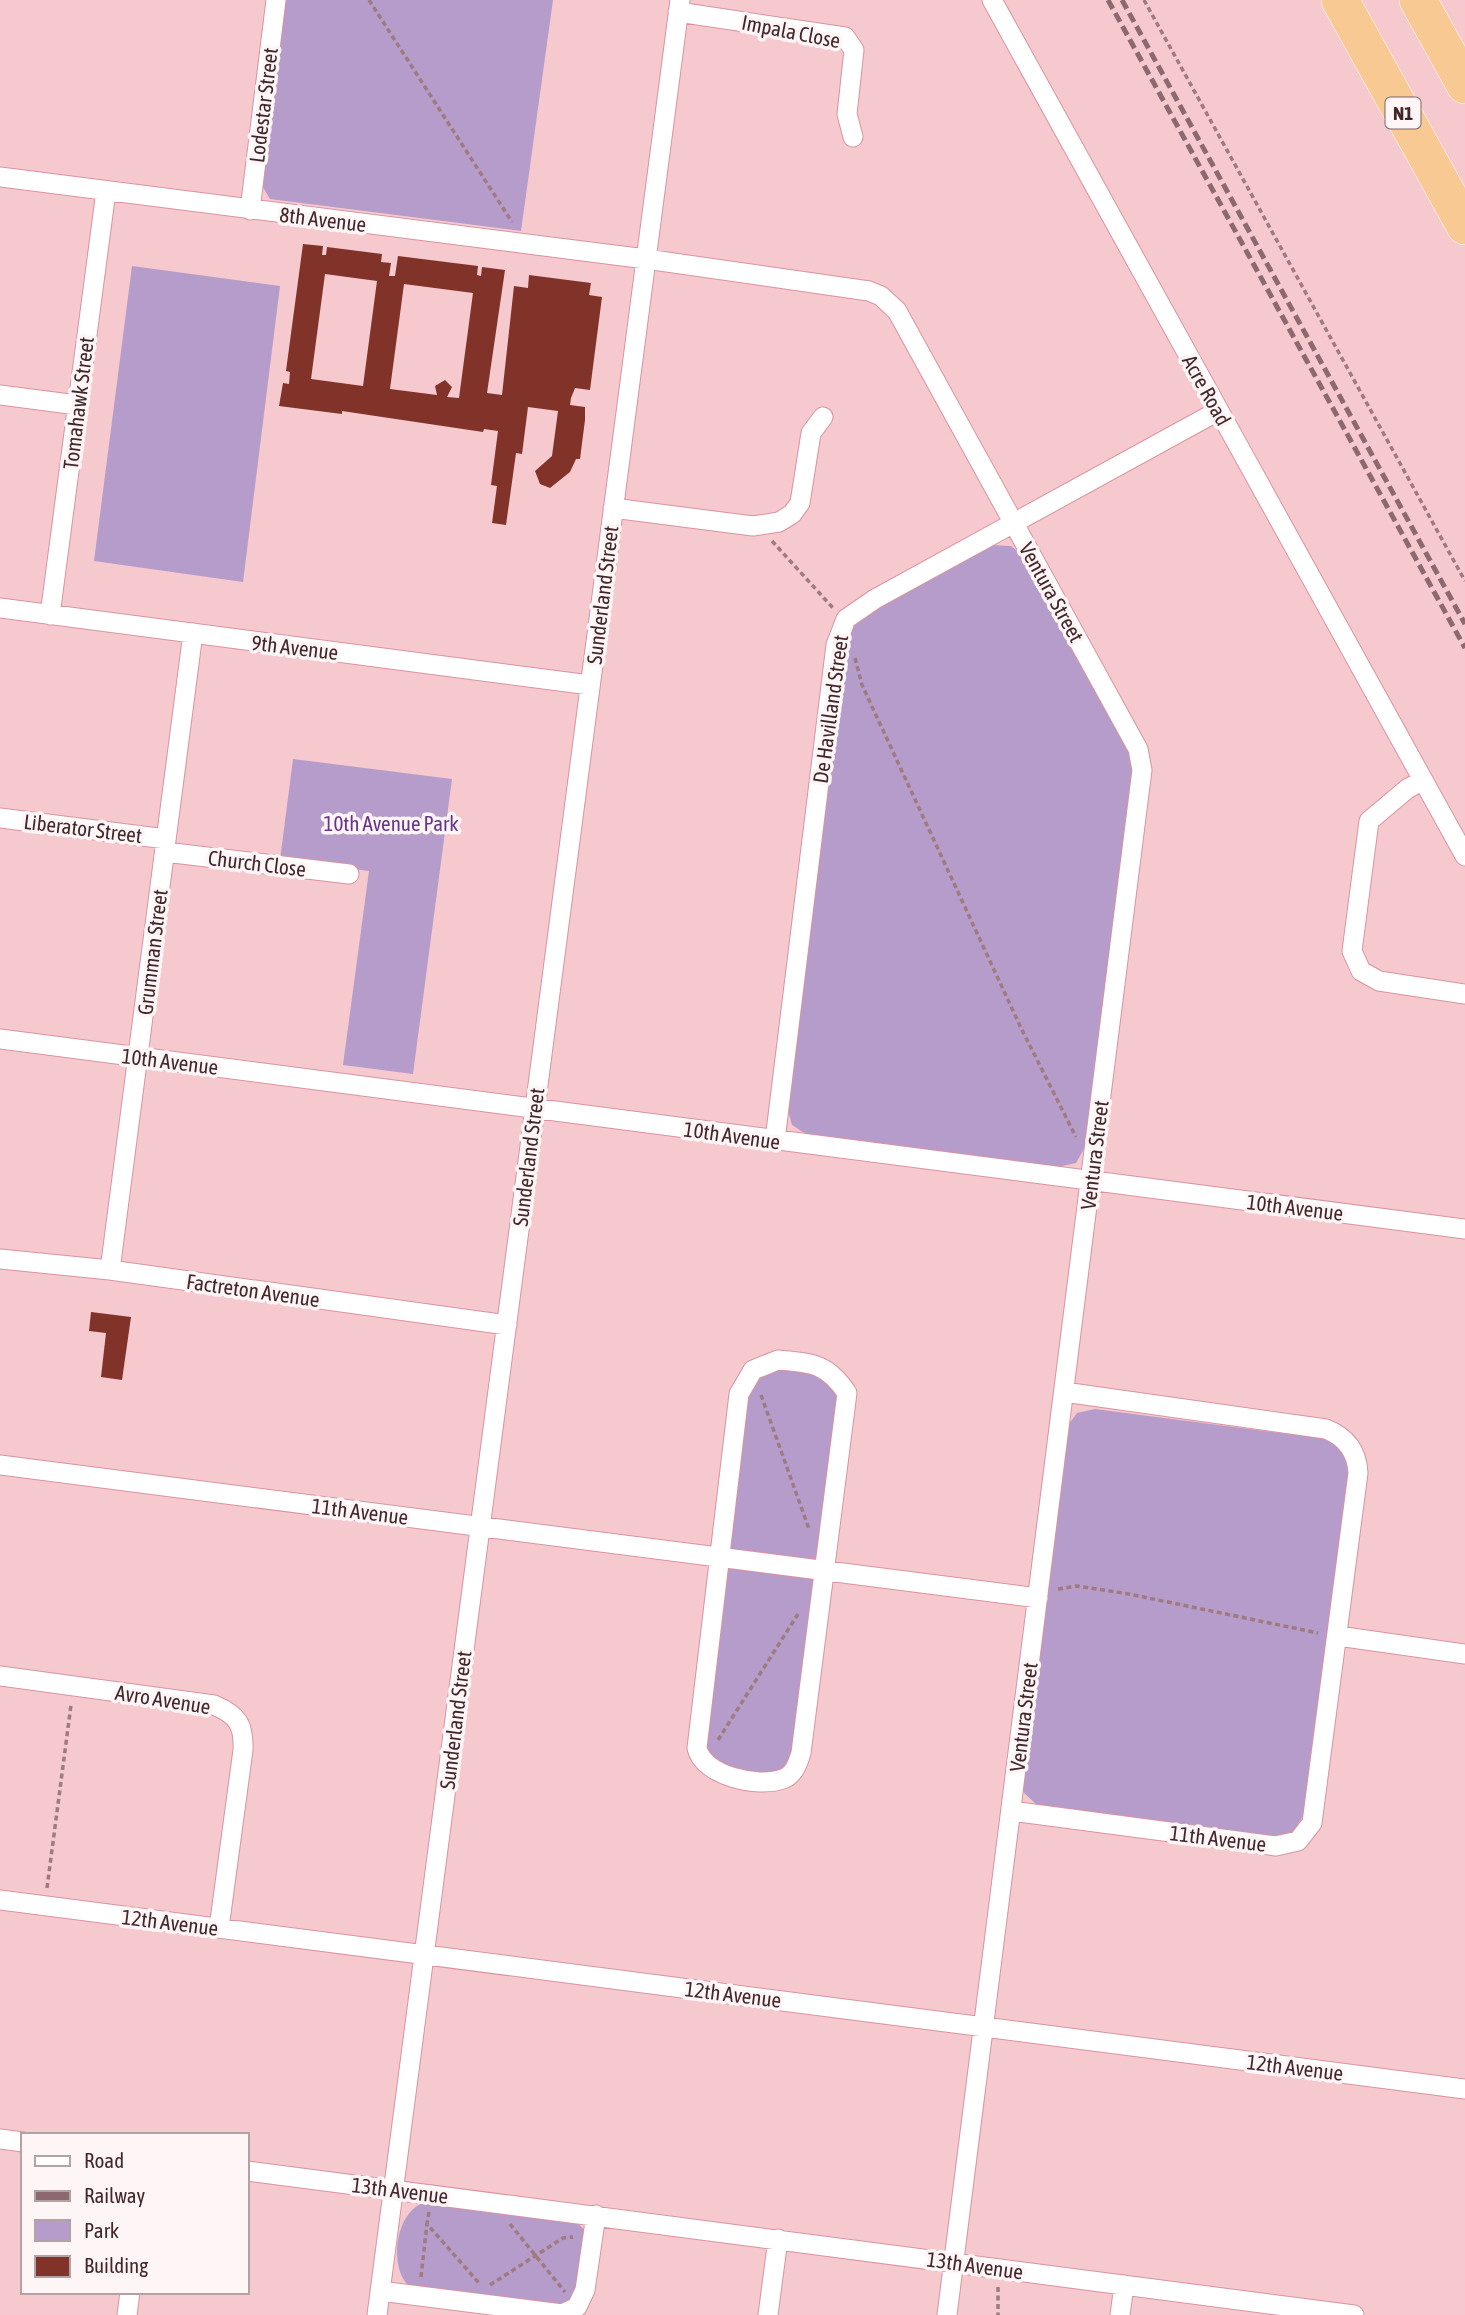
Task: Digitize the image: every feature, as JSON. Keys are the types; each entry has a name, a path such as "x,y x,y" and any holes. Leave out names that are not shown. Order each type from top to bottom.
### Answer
{"highway":[{"name":"N1","path":"1340,0 1465,226"},
{"path":"1418,0 1465,85"}],"street":[{"name":"Lodestar Street","path":"250,210 276,0"},
{"name":"Acre Road","path":"992,0 1465,856"},
{"name":"Impala Close","path":"679,6 845,37 854,50 847,114 853,136"},
{"name":"Sunderland Street","path":"377,2315 679,6"},
{"name":"8th Avenue","path":"0,177 646,259"},
{"name":"Tomahawk Street","path":"50,615 106,191"},
{"name":"Ventura Street","path":"646,259 869,291 881,296 897,311 1133,739 1142,760 947,2315"},
{"path":"0,396 78,405"},
{"name":"De Havilland Street","path":"775,1140 836,645 846,620 875,599 1218,411"},
{"path":"613,508 752,526 779,522 792,514 800,503 811,433 823,417"},
{"name":"9th Avenue","path":"0,608 590,685"},
{"name":"Grumman Street","path":"110,1270 193,633"},
{"path":"1423,780 1407,789 1369,821 1352,951 1362,971 1379,981 1465,994"},
{"name":"Liberator Street","path":"0,818 165,845"},
{"name":"Church Close","path":"165,845 349,874"},
{"name":"10th Avenue","path":"0,1039 775,1140 1092,1172 1465,1229"},
{"name":"Factreton Avenue","path":"0,1259 110,1270 506,1325"},
{"path":"778,1360 796,1362 833,1373 847,1393 797,1768 784,1779 767,1781 738,1778 709,1769 699,1757 697,1748 721,1558 741,1385 752,1370 778,1360"},
{"name":"11th Avenue","path":"1011,1811 1276,1846 1298,1841 1312,1823 1338,1636 1358,1473 1353,1451 1342,1437 1326,1429 1064,1392"},
{"name":"11th Avenue","path":"0,1465 825,1573 1038,1598"},
{"path":"1338,1636 1465,1654"},
{"name":"Avro Avenue","path":"0,1676 215,1705 231,1712 241,1724 243,1750 219,1928"},
{"name":"12th Avenue","path":"0,1900 1465,2089"},
{"path":"0,2139 21,2142"},
{"name":"13th Avenue","path":"248,2171 1124,2285 1262,2309 1354,2315"},
{"path":"380,2291 562,2314 577,2307 585,2290 596,2215"},
{"path":"768,2315 778,2239"},
{"path":"1120,2315 1124,2285"},
{"path":"127,2315 130,2294"}],"path":[{"path":"369,0 524,245"},
{"path":"1144,0 1465,581"},
{"path":"771,540 846,620 862,685 1021,1028 1092,1172"},
{"path":"1038,1598 1048,1590 1077,1586 1338,1636"},
{"path":"45,1906 73,1686"},
{"path":"419,2296 427,2224"},
{"path":"510,2224 565,2292"},
{"path":"432,2229 484,2289 563,2238 575,2237"},
{"path":"996,2268 998,2315"}],"green space":[{"path":"284,0 553,0 521,231 270,199 261,184"},
{"path":"132,266 280,286 243,582 94,561"},
{"path":"991,545 1011,546 1023,556 1134,763 1085,1147 1076,1163 1058,1167 809,1136 792,1125 786,1104 849,634 853,623"},
{"name":"10th Avenue Park","path":"293,759 452,779 413,1074 343,1065 369,871 280,860"},
{"path":"796,1362 847,1393 801,1753 784,1779 703,1763 741,1385"},
{"path":"1095,1409 1327,1439 1344,1450 1349,1469 1303,1816 1293,1832 1276,1838 1037,1805 1022,1791 1066,1428 1077,1413"},
{"path":"423,2203 577,2223 586,2231 574,2298 562,2306 410,2287 399,2268 398,2242 406,2218"}],"building":[{"path":"303,244 323,246 322,255 326,255 327,247 382,254 381,262 391,263 389,276 395,276 398,256 478,266 477,275 481,276 482,267 505,270 487,393 502,395 514,286 528,288 529,275 591,283 589,295 602,297 590,390 575,388 570,405 585,407 580,459 576,459 570,472 550,488 540,484 535,471 552,456 558,411 528,407 522,454 516,453 506,525 492,523 497,486 491,485 498,431 484,429 483,432 342,411 342,414 279,406 283,383 289,384 290,372 286,371","holes":["325,274 377,281 363,386 311,379","404,284 473,293 459,398 447,397 452,387 445,380 435,386 437,395 390,389"]},
{"path":"91,1312 131,1317 122,1380 101,1377 106,1333 89,1331"}],"railway":[{"path":"1108,0 1465,648"},
{"path":"1122,0 1465,624"}]}
